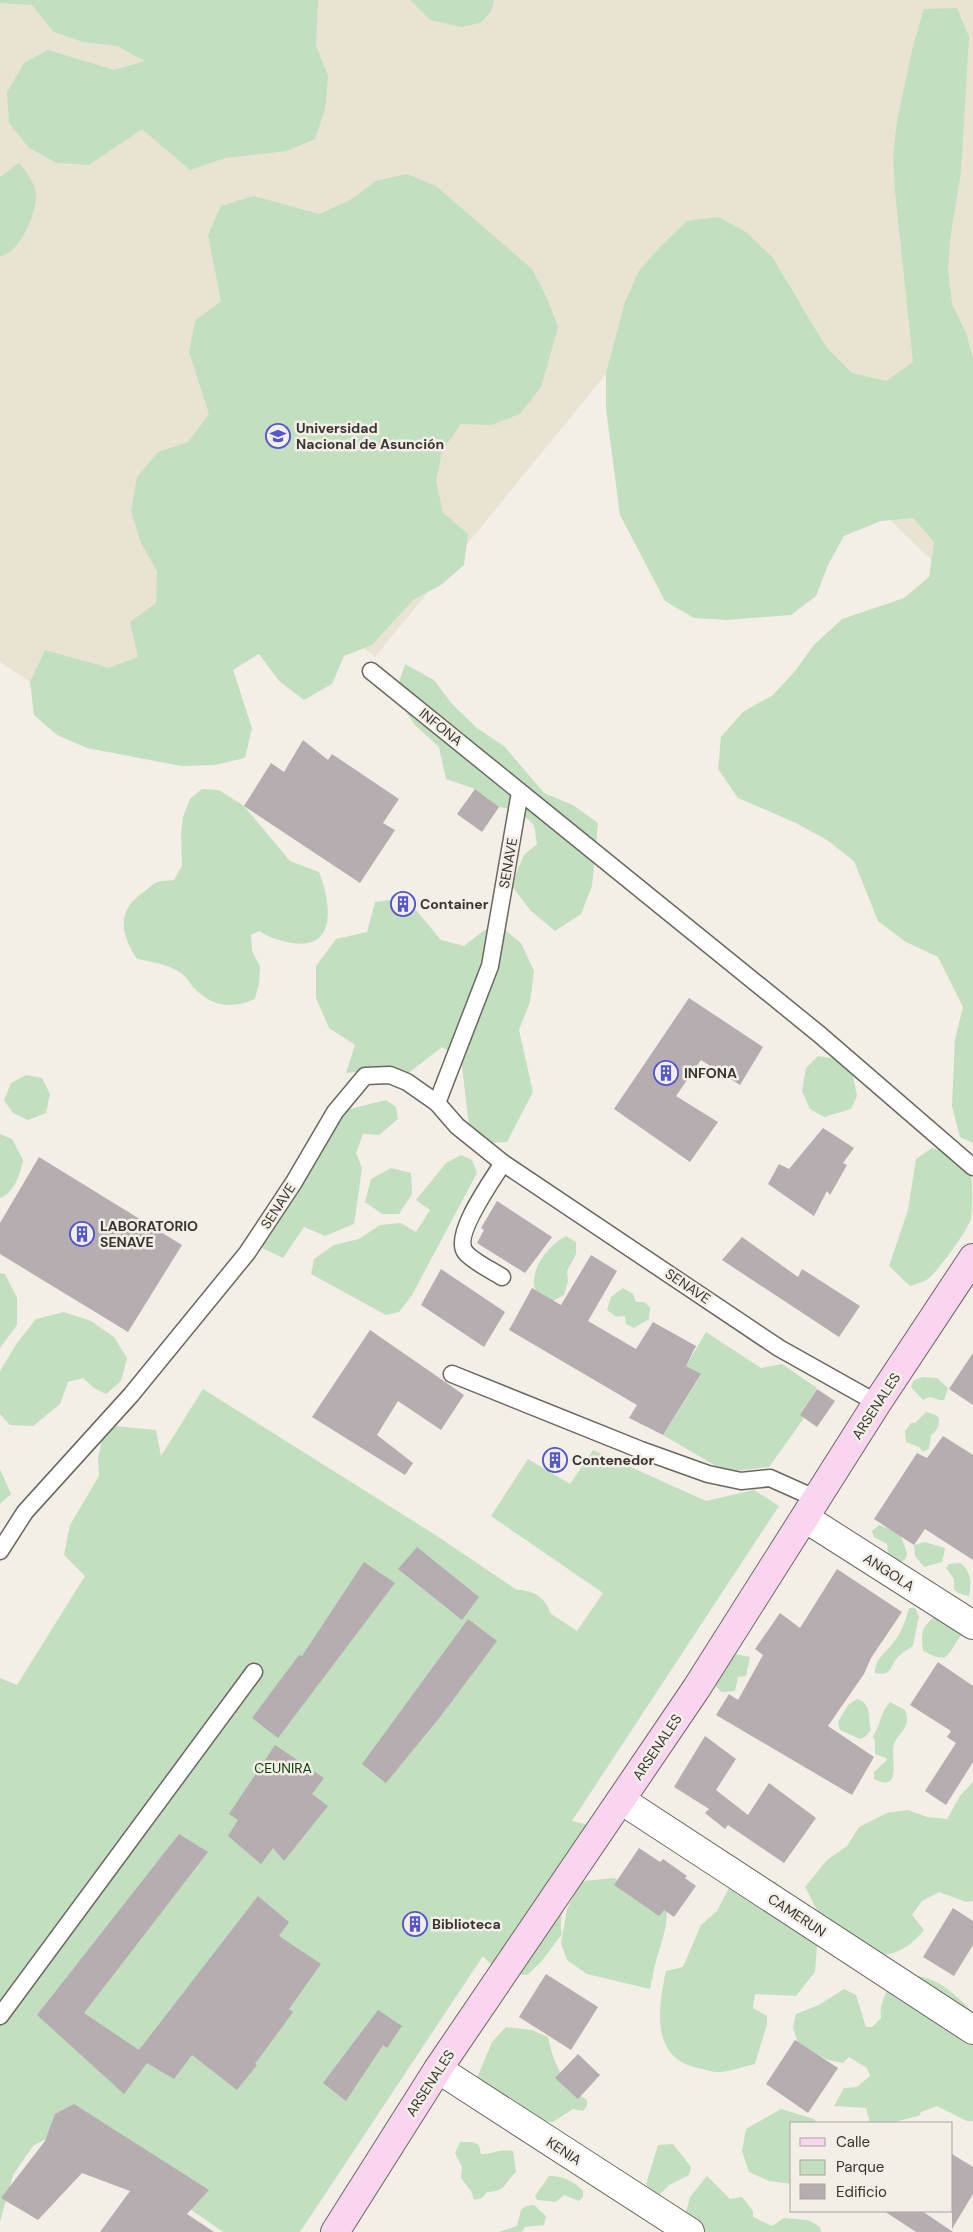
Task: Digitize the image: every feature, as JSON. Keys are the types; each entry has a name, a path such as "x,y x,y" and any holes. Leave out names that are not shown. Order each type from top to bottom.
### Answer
{"main road":[{"name":"ARSENALES","path":"335,2232 438,2069 696,1689 877,1403 970,1269"}],"street":[{"name":"ANGOLA","path":"811,1509 973,1626"},
{"name":"CAMERUN","path":"621,1800 973,2030"},
{"name":"KENIA","path":"438,2069 690,2232"}],"lane":[{"name":"INFONA","path":"371,671 819,1034 973,1167"},
{"name":"SENAVE","path":"437,1103 490,966 520,792"},
{"name":"SENAVE","path":"0,1551 25,1512 131,1395 247,1253 294,1182 335,1112 365,1076 390,1075 407,1082 437,1103 457,1126 503,1163 780,1348 877,1403"},
{"path":"502,1277 465,1253 461,1243 464,1229 503,1163"},
{"path":"452,1374 641,1450 708,1474 741,1481 770,1478 811,1509"},
{"path":"0,2016 254,1672"}],"shaded area":[{"name":"Universidad Nacional de Asunción","path":"0,0 973,0 973,600 664,303 375,657 264,570 130,748 0,662"}],"green space":[{"path":"0,0 318,0 316,46 328,76 325,109 315,139 287,151 225,158 190,170 142,129 89,165 57,163 29,148 9,123 7,92 24,63 48,50 114,70 145,61 117,46 83,42 54,32 32,5 0,3"},
{"path":"410,0 494,0 491,12 480,23 462,27 430,20"},
{"path":"957,8 969,37 961,172 950,239 948,272 952,304 966,333 973,358 973,1143 960,1137 952,1106 955,1039 963,1007 938,957 906,942 878,921 854,861 827,840 796,823 738,798 718,769 721,737 743,712 773,695 795,671 814,645 842,619 904,598 929,577 934,542 913,518 881,521 844,536 828,565 816,596 791,615 727,620 694,618 665,601 620,515 606,409 606,373 625,302 639,271 687,221 718,217 746,232 773,258 826,347 852,373 886,381 913,362 895,191 893,155 897,121 913,46 924,9"},
{"path":"19,163 29,175 34,185 35,204 30,223 21,240 10,252 0,257 0,177"},
{"path":"407,174 436,186 532,269 546,296 558,327 541,387 520,414 491,425 461,424 442,451 436,481 443,513 468,534 464,565 441,585 413,600 372,645 344,656 332,684 304,700 279,681 259,654 233,670 252,728 245,758 214,765 181,766 87,748 57,735 34,715 30,682 45,650 109,668 138,657 130,622 156,603 157,571 141,543 131,511 137,477 158,452 188,442 209,414 189,352 195,321 221,301 208,235 221,206 254,196 319,214 350,200 376,181"},
{"path":"405,664 434,680 452,704 477,728 504,746 544,793 573,805 598,823 592,886 581,914 555,931 531,911 511,885 524,855 537,844 534,825 519,810 499,807 475,789 446,779 439,747 415,725 395,696"},
{"path":"202,789 219,790 244,806 290,861 319,872 326,896 327,921 324,931 318,939 307,943 292,943 275,939 259,931 251,935 252,951 260,966 259,983 255,999 238,1004 223,1004 208,999 185,976 171,967 137,959 124,931 125,914 136,898 156,883 174,880 182,866 181,833 183,817 190,799"},
{"path":"406,898 441,940 464,946 495,922 521,943 534,971 530,1002 519,1030 533,1092 507,1142 484,1143 469,1126 461,1058 442,1047 402,1078 371,1070 346,1073 355,1045 329,1028 316,998 316,966 336,939 367,932 375,902"},
{"path":"818,1056 850,1061 857,1096 851,1109 824,1117 810,1109 802,1091 806,1068"},
{"path":"26,1075 42,1078 50,1094 46,1113 28,1120 13,1113 4,1100 11,1083"},
{"path":"386,1100 396,1107 398,1119 379,1135 363,1134 356,1153 362,1168 354,1224 325,1236 304,1227 283,1258 262,1248 259,1236 346,1110"},
{"path":"0,1134 12,1139 23,1160 18,1177 10,1192 0,1198"},
{"path":"932,1148 968,1158 972,1188 971,1219 959,1241 933,1274 926,1280 910,1286 889,1266 908,1210 916,1159"},
{"path":"461,1155 472,1160 477,1173 412,1295 399,1312 386,1315 311,1274 314,1259 334,1245 359,1239 380,1225 401,1223 416,1232 430,1210 416,1200 446,1163"},
{"path":"391,1168 411,1173 412,1194 399,1214 382,1214 365,1202 371,1179"},
{"path":"566,1236 576,1242 576,1254 567,1271 568,1281 564,1295 553,1301 540,1299 534,1286 536,1270 539,1263 554,1244"},
{"path":"0,1273 5,1274 17,1298 17,1325 0,1348"},
{"path":"623,1288 633,1294 636,1302 644,1302 650,1307 649,1319 634,1328 626,1324 625,1316 617,1317 607,1310 611,1297"},
{"path":"64,1312 91,1321 114,1337 127,1358 121,1381 106,1394 94,1388 83,1378 68,1382 60,1404 33,1426 10,1425 0,1414 0,1371 17,1343 36,1319"},
{"path":"706,1332 761,1368 782,1364 817,1388 800,1415 804,1418 769,1467 726,1472 663,1435 701,1375 686,1366"},
{"path":"922,1377 937,1378 948,1388 944,1400 930,1397 923,1400 911,1387 913,1381"},
{"name":"CEUNIRA","path":"203,1389 437,1536 517,1590 528,1591 538,1596 546,1603 550,1613 577,1631 603,1593 491,1516 528,1459 570,1484 593,1450 706,1501 754,1490 779,1506 572,1821 593,1826 603,1850 594,1862 570,1882 562,1894 562,1934 541,1962 527,1975 507,1974 495,1969 483,1956 300,2232 223,2232 71,2126 33,2146 13,2175 0,2222 0,1678 17,1685 85,1576 64,1555 70,1525 99,1476 98,1458 105,1425 156,1430 161,1456"},
{"path":"926,1412 936,1415 939,1421 937,1430 931,1435 929,1449 923,1452 919,1447 906,1442 905,1431 911,1423 915,1423"},
{"path":"0,1469 11,1494 0,1504"},
{"path":"879,1525 900,1533 907,1553 906,1559 898,1563 889,1560 887,1544 874,1537 872,1531"},
{"path":"925,1542 945,1548 942,1562 924,1567 915,1556 914,1545"},
{"path":"960,1563 964,1566 970,1578 969,1596 958,1593 954,1589 954,1579 946,1568 949,1564"},
{"path":"909,1608 915,1608 919,1616 913,1646 899,1656 888,1672 875,1673 879,1660 899,1635"},
{"path":"936,1615 966,1631 959,1637 951,1652 944,1658 936,1657 923,1651 923,1631"},
{"path":"736,1654 750,1657 746,1676 738,1677 735,1691 722,1692 716,1687 716,1679"},
{"path":"857,1699 865,1704 869,1712 871,1730 865,1737 860,1739 840,1730 838,1722 848,1705"},
{"path":"890,1702 905,1710 907,1723 894,1744 892,1779 884,1782 874,1779 874,1772 887,1760 875,1754 873,1736 884,1710"},
{"path":"973,1782 973,1901 966,1902 939,1892 922,1901 912,1915 924,1930 909,1945 890,1954 861,1948 833,1933 821,1917 805,1887 827,1860 847,1846 859,1827 887,1813 908,1810 927,1817 947,1819 960,1796"},
{"path":"747,1875 776,1882 811,1927 817,1947 815,1972 796,1996 755,1994 753,2008 767,2016 767,2024 755,2064 729,2071 715,2072 683,2062 672,2054 665,2043 661,2030 660,2015 663,1985 666,1971 683,1967 701,1925 717,1911 729,1888"},
{"path":"613,1878 630,1884 666,1903 665,1929 655,1962 650,1989 587,1974 567,1960 561,1943 567,1909 579,1885 584,1881"},
{"path":"901,1974 933,1980 957,1996 973,2012 973,2121 967,2121 937,2106 921,2112 919,2116 893,2122 870,2122 866,2108 834,2106 844,2088 857,2087 870,2076 867,2068 849,2057 843,2063 828,2060 798,2044 793,2027 796,2014 819,2005 844,1989 856,1995 866,2027 872,2027 881,2018 883,2000 889,1987"},
{"path":"506,2027 532,2030 548,2037 553,2056 561,2073 572,2088 587,2100 587,2106 583,2111 573,2109 553,2122 540,2121 477,2078 492,2042"},
{"path":"781,2109 814,2119 816,2122 790,2122 790,2184 769,2181 749,2172 742,2151 746,2129"},
{"path":"460,2142 472,2142 479,2145 481,2154 505,2150 513,2151 516,2172 501,2189 487,2192 482,2198 474,2200 471,2191 461,2178 462,2167 455,2153"},
{"path":"673,2144 691,2167 689,2175 669,2185 656,2198 646,2184 658,2145"},
{"path":"549,2176 563,2178 572,2182 583,2191 583,2197 579,2201 564,2195 556,2202 537,2200 535,2196"},
{"path":"707,2176 730,2199 742,2197 753,2211 753,2217 772,2226 784,2218 808,2220 820,2227 821,2232 691,2232 684,2219 690,2197"},
{"path":"534,2205 546,2216 544,2225 525,2227 522,2232 499,2232 517,2226 521,2210 526,2206"}],"building":[{"path":"303,740 328,760 332,754 399,799 383,823 395,830 360,883 244,806 271,763 284,772"},
{"path":"475,789 499,807 482,832 457,814"},
{"name":"INFONA","path":"689,998 763,1047 740,1085 701,1060 676,1096 718,1122 690,1162 614,1109"},
{"path":"823,1128 854,1148 843,1163 847,1165 830,1195 827,1191 814,1216 768,1184 779,1164 789,1169"},
{"name":"LABORATORIO SENAVE","path":"39,1157 182,1245 128,1332 0,1254 0,1223"},
{"path":"497,1201 552,1237 525,1273 477,1243 484,1230 481,1228"},
{"path":"742,1237 798,1277 802,1269 860,1306 839,1337 722,1260"},
{"path":"591,1255 617,1271 588,1321 636,1349 653,1322 696,1346 686,1366 701,1374 663,1435 629,1418 637,1405 509,1330 532,1288 561,1305"},
{"path":"441,1269 505,1312 484,1347 421,1305"},
{"path":"370,1330 464,1395 441,1430 398,1401 377,1435 413,1463 405,1475 312,1417"},
{"path":"973,1353 973,1405 949,1389"},
{"path":"817,1389 835,1401 817,1427 800,1415"},
{"path":"943,1436 973,1455 973,1560 925,1529 914,1545 874,1519 917,1453 927,1458"},
{"path":"417,1547 479,1597 462,1620 398,1569"},
{"path":"364,1562 395,1583 278,1738 252,1718 299,1655 302,1656"},
{"path":"837,1569 902,1612 871,1658 864,1674 828,1726 874,1757 852,1795 716,1715 729,1694 738,1700 763,1655 755,1649 780,1613 800,1628"},
{"path":"468,1619 497,1641 440,1717 386,1783 362,1764"},
{"path":"938,1662 973,1686 973,1762 946,1805 925,1791 956,1743 947,1737 951,1731 910,1705"},
{"path":"705,1736 736,1759 716,1790 748,1815 769,1783 816,1818 784,1863 728,1825 725,1829 705,1813 709,1809 674,1787"},
{"path":"275,1745 324,1778 312,1794 328,1806 284,1861 273,1848 261,1864 228,1836 238,1820 229,1814"},
{"path":"179,1834 208,1852 84,2013 139,2050 258,1896 289,1922 279,1936 321,1964 289,2009 293,2012 255,2064 257,2065 237,2090 192,2055 174,2079 147,2063 124,2094 37,2015"},
{"path":"639,1848 660,1862 663,1859 687,1876 685,1878 696,1886 674,1917 664,1910 659,1916 614,1885"},
{"path":"953,1908 973,1921 973,1945 954,1976 923,1957"},
{"path":"546,1974 598,2007 571,2050 519,2017"},
{"path":"378,2010 402,2026 387,2048 383,2045 346,2101 323,2083"},
{"path":"795,2040 838,2068 808,2113 766,2084"},
{"path":"578,2054 600,2075 578,2099 555,2078"},
{"path":"74,2104 209,2190 187,2214 214,2232 100,2232 130,2191 82,2173 38,2220 1,2198 45,2141 55,2114"},
{"path":"953,2155 973,2167 973,2194 952,2229"},
{"path":"886,2212 923,2212 953,2232 916,2232"}],"place":[{"name":"Universidad Nacional de Asunción","path":"278,436"},
{"name":"Container","path":"403,904"},
{"name":"INFONA","path":"666,1073"},
{"name":"LABORATORIO SENAVE","path":"82,1234"},
{"name":"Contenedor","path":"555,1460"},
{"name":"Biblioteca","path":"415,1924"}]}
